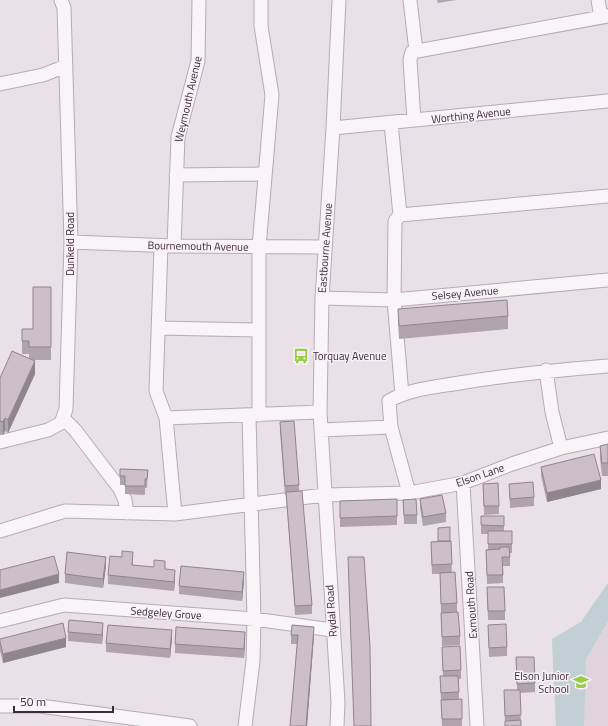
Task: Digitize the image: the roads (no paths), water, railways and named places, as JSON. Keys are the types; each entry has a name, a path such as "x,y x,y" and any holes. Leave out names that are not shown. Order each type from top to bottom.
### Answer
{"street":[{"name":"Dunkeld Road","path":"61,0 64,8 71,242 66,409 63,418"},
{"name":"Weymouth Avenue","path":"174,246 178,137 198,61 199,0"},
{"path":"245,726 254,661 250,504 258,330 259,247 272,95 261,26 260,0"},
{"name":"Eastbourne Avenue","path":"324,495 320,412 322,298 333,128 339,0"},
{"path":"410,0 416,51"},
{"path":"414,120 410,60 412,52 604,16 598,0"},
{"path":"0,84 43,75 66,66"},
{"name":"Worthing Avenue","path":"333,128 608,101"},
{"path":"391,123 400,215"},
{"path":"176,175 265,174"},
{"path":"402,394 394,300 395,221 400,215 608,196"},
{"name":"Bournemouth Avenue","path":"71,242 161,246 325,247"},
{"path":"161,246 156,391 166,418 175,514"},
{"name":"Selsey Avenue","path":"322,298 394,300 608,280"},
{"path":"158,328 258,330"},
{"path":"409,493 391,427 389,401 402,394 440,386 546,370 608,366"},
{"path":"546,370 552,412 561,448"},
{"path":"166,418 320,412"},
{"path":"0,442 48,430 61,423 63,418 79,435 120,489 125,500 127,513"},
{"path":"321,430 391,427"},
{"name":"Elson Lane","path":"0,531 65,511 175,514 324,495 409,493 463,483 512,464 561,448 608,438"},
{"name":"Exmouth Road","path":"463,483 476,681 477,726"},
{"name":"Rydal Road","path":"324,495 338,702 337,726"},
{"name":"Sedgeley Grove","path":"0,621 64,605 254,619 332,630"},
{"path":"0,706 40,706 190,726"}],"place":[{"name":"Torquay Avenue","path":"301,356"},
{"name":"Elson Junior School","path":"581,682"}]}
